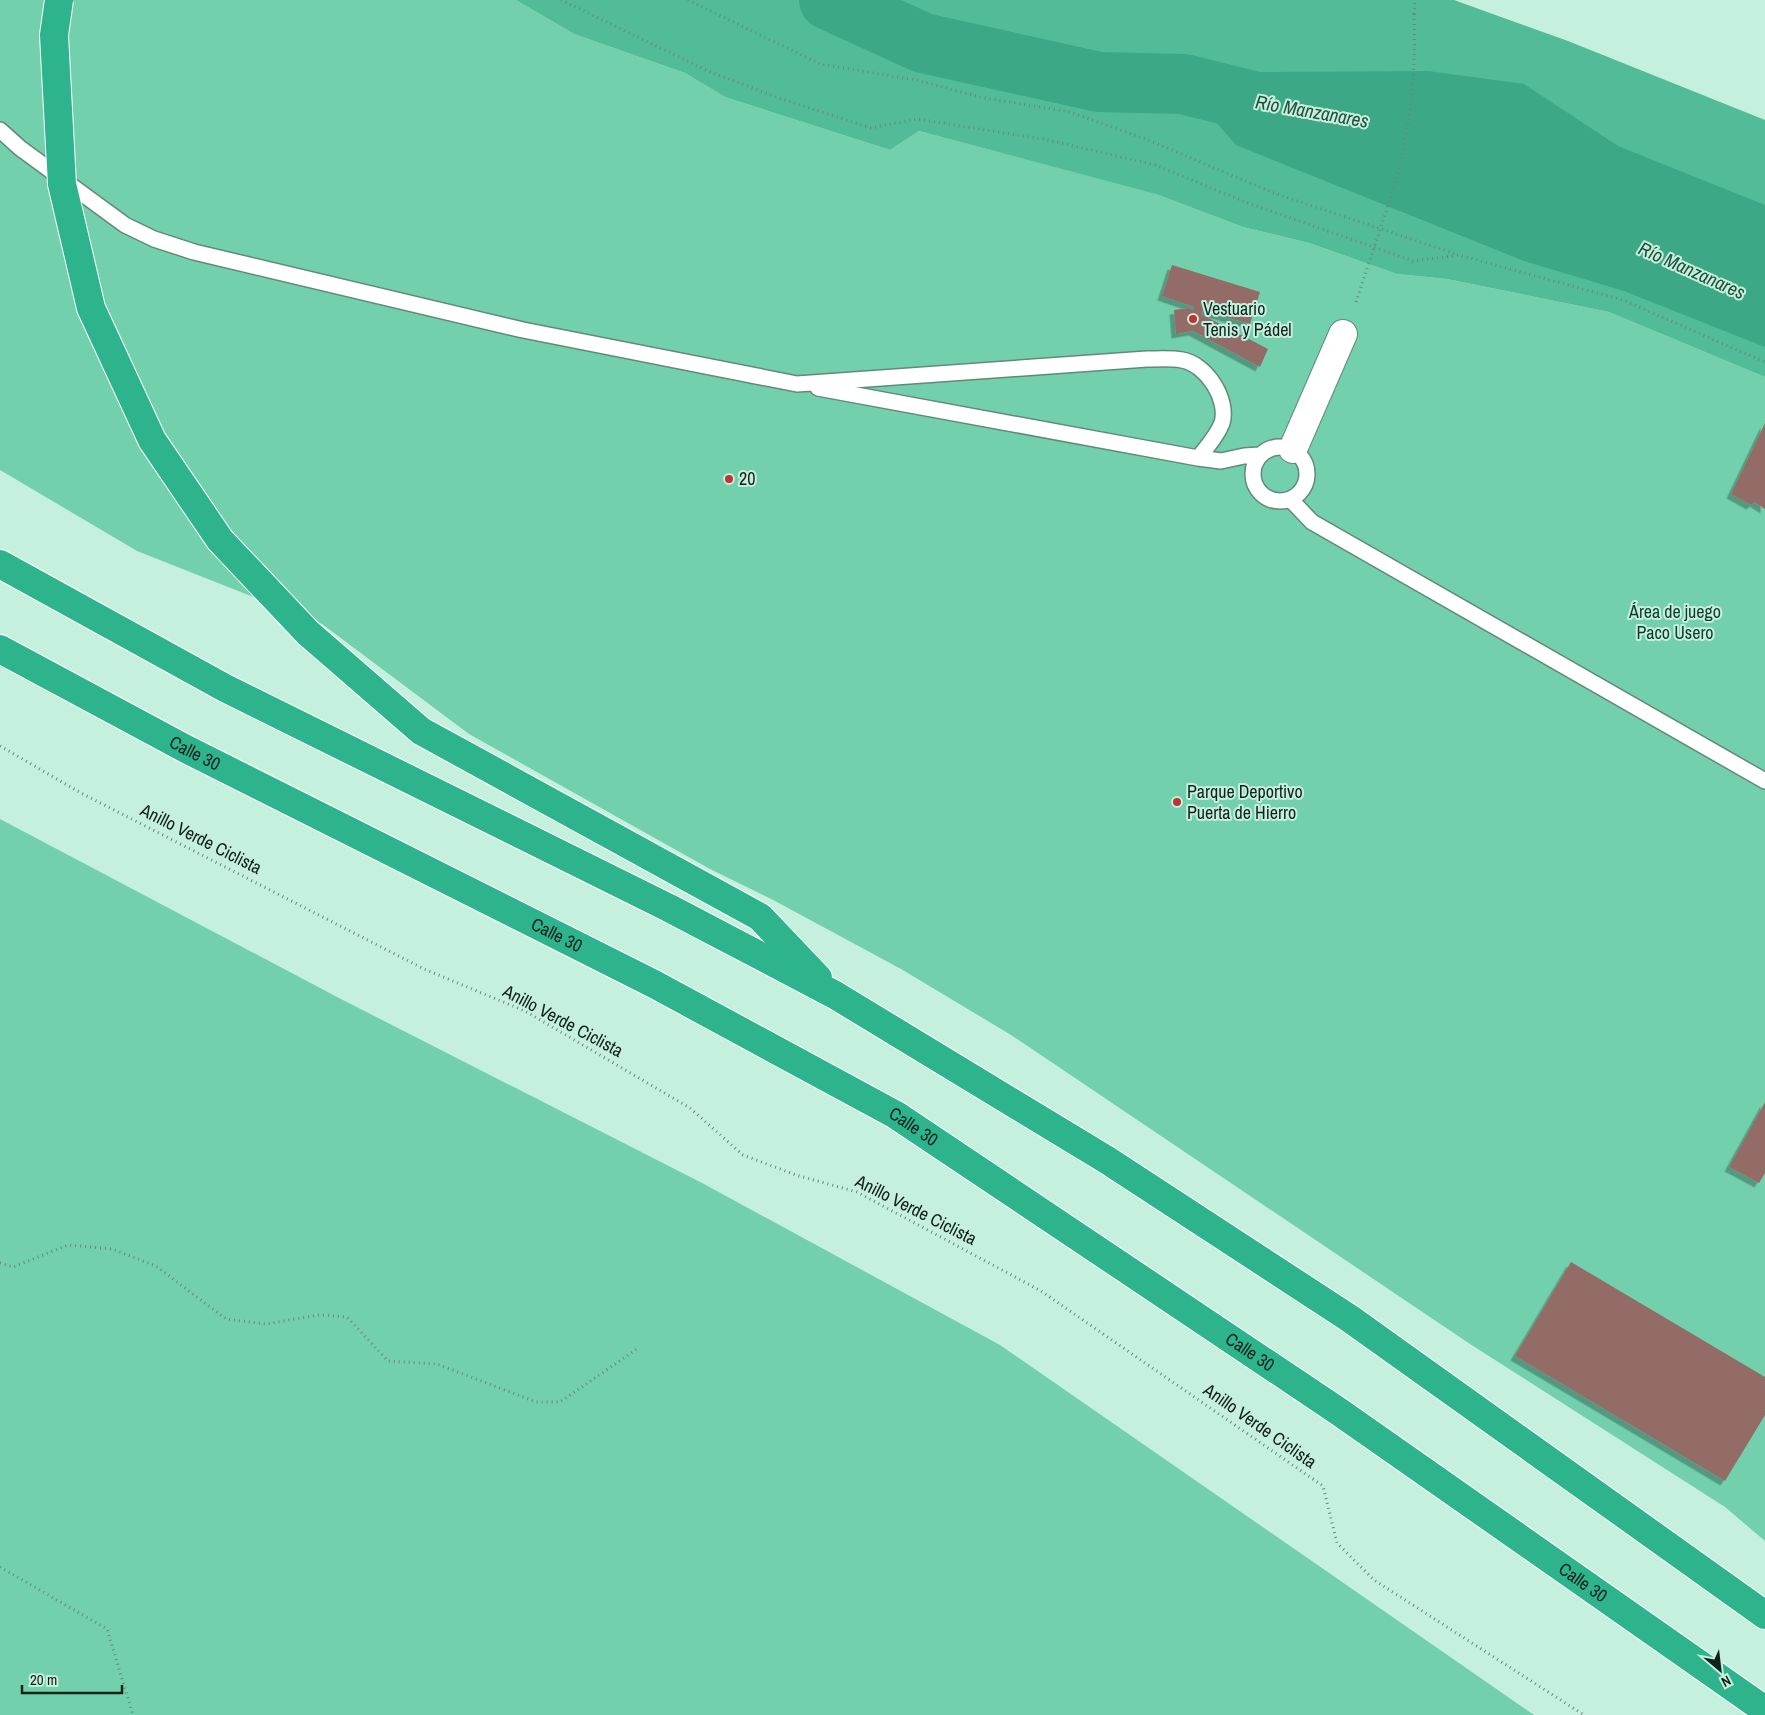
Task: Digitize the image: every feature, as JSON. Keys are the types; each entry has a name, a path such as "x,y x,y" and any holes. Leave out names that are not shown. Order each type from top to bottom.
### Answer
{"highway":[{"path":"59,0 54,35 62,184 90,308 152,440 220,540 308,634 421,731 760,917 835,995"},
{"path":"0,564 226,688 669,908 835,995 1107,1160 1349,1318 1765,1615"},
{"name":"Calle 30","path":"0,649 186,748 654,984 896,1115 1338,1411 1765,1710"}],"street":[{"path":"1293,449 1343,334"}],"lane":[{"path":"0,130 20,148 125,224 154,239 194,252 523,330 797,384 1198,458 1220,461 1244,456 1260,456 1275,447 1293,449 1306,462 1308,479 1304,488 1291,500 1273,500 1258,490 1253,472 1260,456"},
{"path":"797,384 1147,359 1183,360 1206,374 1220,398 1223,410 1222,422 1216,434 1198,458"},
{"path":"1291,500 1312,522 1765,781"}],"path":[{"path":"561,0 708,71 779,98 871,128 917,119 1048,140 1155,165 1248,203 1413,261 1459,255"},
{"path":"688,0 820,64 916,80 980,97 1070,112 1148,140 1274,193 1459,255 1623,300 1765,362"},
{"path":"1356,302 1391,196 1407,129 1415,57 1415,0"},
{"name":"Anillo Verde Ciclista","path":"0,746 90,797 424,969 525,1012 690,1108 743,1155 796,1175 857,1192 1041,1291 1323,1486 1337,1543 1374,1580 1584,1715"},
{"path":"0,1263 13,1267 68,1245 112,1249 156,1266 226,1319 266,1324 319,1315 347,1317 388,1361 437,1364 536,1402 560,1402 636,1349"},
{"path":"0,1567 107,1629 133,1715"}],"green space":[{"name":"Parque Deportivo Puerta de Hierro","path":"0,0 516,0 574,34 685,73 725,97 890,150 919,131 1151,192 1243,227 1309,243 1397,274 1447,279 1609,312 1765,377 1765,1541 1725,1507 1470,1344 1011,1035 901,969 775,901 710,869 469,734 322,624 137,551 0,470"},
{"path":"0,819 339,998 704,1184 1000,1345 1534,1715 0,1715"}],"shaded area":[{"path":"516,0 1454,0 1568,41 1765,120 1765,377 1609,312 1447,279 1397,274 1309,243 1243,227 1156,194 919,131 890,150 725,97 685,73 574,34"}],"water":[{"path":"1428,71 1524,84 1618,146 1765,205 1765,347 1624,291 1524,261 1236,145 1183,84 1264,72"}],"building":[{"name":"Vestuario Tenis y Pádel","path":"1172,265 1260,292 1250,324 1202,310 1201,314 1268,349 1260,367 1193,331 1176,334 1174,310 1188,308 1193,310 1194,307 1162,296"},
{"path":"1765,423 1765,509 1754,502 1751,505 1731,494"},
{"path":"1765,1102 1765,1173 1759,1183 1729,1167"},
{"path":"1571,1262 1765,1377 1765,1415 1725,1481 1515,1356"}],"waterway":[{"name":"Río Manzanares","path":"829,0 923,43 1099,82 1183,84 1264,104"}],"place":[{"name":"Vestuario Tenis y Pádel","path":"1193,319"},
{"name":"20","path":"729,479"},
{"name":"Parque Deportivo Puerta de Hierro","path":"1177,802"}],"park label":[{"name":"Área de juego Paco Usero","path":"1675,622"}]}
